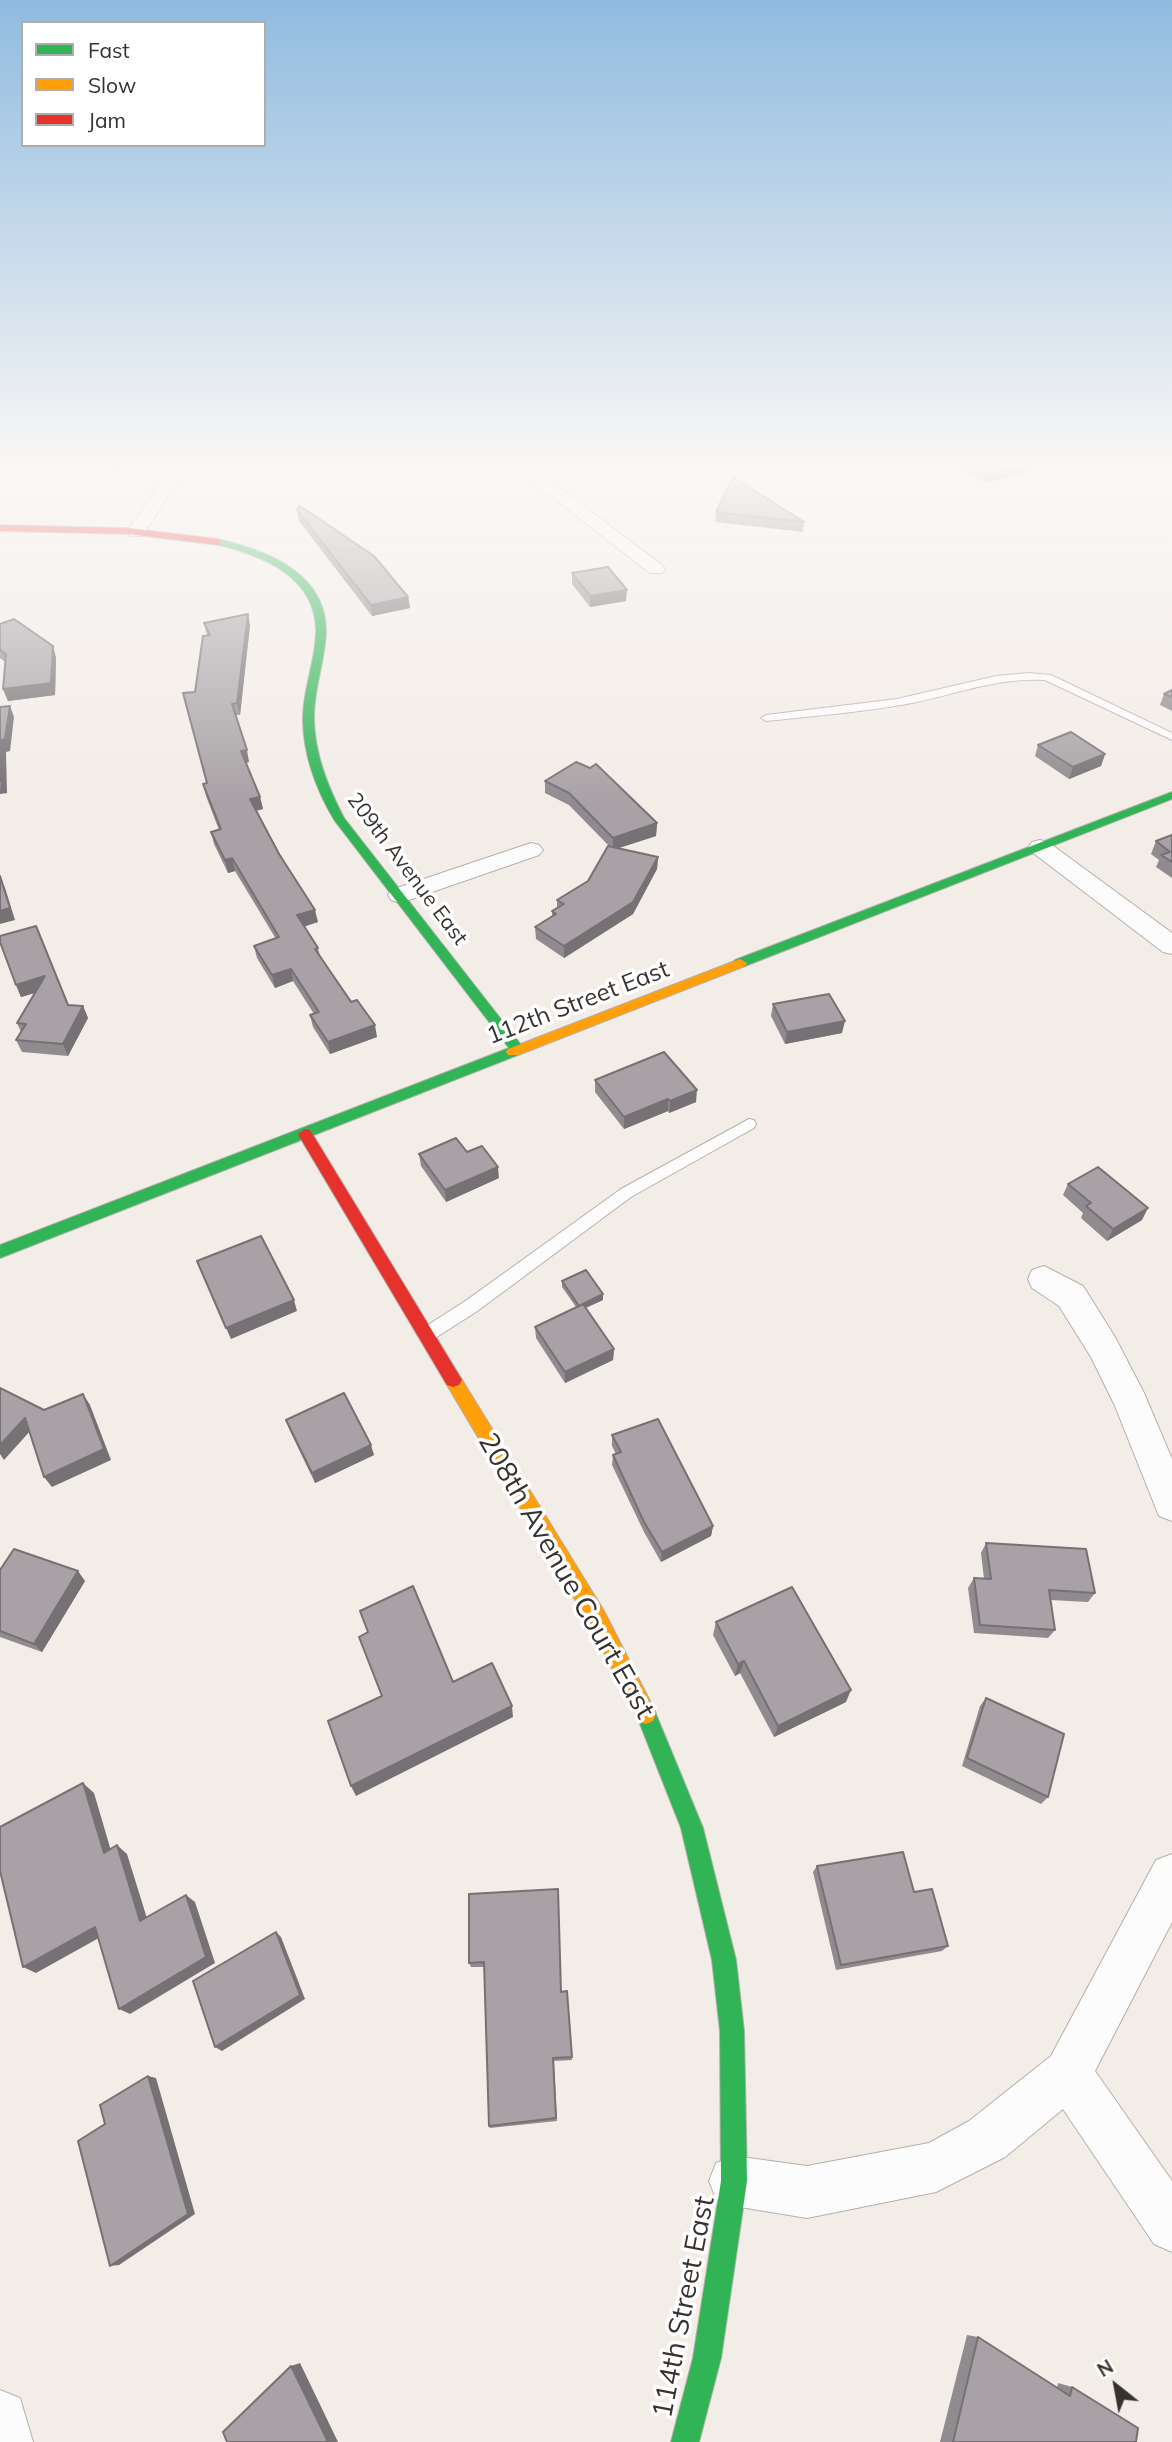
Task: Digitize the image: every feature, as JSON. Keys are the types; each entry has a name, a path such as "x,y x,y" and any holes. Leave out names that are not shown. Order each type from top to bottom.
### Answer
{"street":[{"name":"209th Avenue East","path":"294,576 314,596 321,621 321,639 309,705 311,741 322,783 339,819 518,1050"},
{"name":"112th Street East","path":"0,1252 1172,795"},
{"path":"1040,847 1172,946"},
{"path":"400,895 531,850"},
{"name":"208th Avenue Court East","path":"304,1134 609,1640 649,1720 692,1828 724,1959 732,2031 734,2181"},
{"path":"1044,1279 1071,1296 1103,1347 1132,1404 1172,1504"},
{"path":"734,2181 807,2192 936,2167 987,2139 1068,2073 1172,1876"},
{"path":"1068,2073 1172,2226"},
{"name":"114th Street East","path":"685,2442 707,2358 734,2181"},
{"path":"0,2418 5,2442"}],"lane":[{"path":"766,718 915,699 1007,675 1029,675 1047,677 1172,737"},
{"path":"426,1335 470,1307 626,1193 749,1124"}],"building":[{"path":"348,576 391,576 408,597 371,605"},
{"path":"574,576 615,576 627,590 590,596"},
{"path":"248,614 237,703 232,704 247,750 241,751 260,797 250,799 279,854 315,910 297,915 318,948 315,949 351,1002 357,1000 375,1025 328,1042 310,1015 319,1012 291,969 272,975 254,946 279,937 232,858 225,860 211,832 221,829 203,784 207,783 183,693 195,692 203,636 210,635 204,623"},
{"path":"14,619 53,646 51,683 3,689 6,654 0,650 0,624"},
{"path":"10,706 5,739 1,740 0,781 0,707"},
{"path":"1071,732 1105,754 1073,767 1038,745"},
{"path":"576,762 590,768 596,764 657,823 613,838 569,793 545,781"},
{"path":"1172,835 1172,862 1161,855 1170,852 1156,841"},
{"path":"608,846 658,857 633,902 564,946 535,927 556,914 552,911 564,904 557,900 588,881"},
{"path":"0,876 10,908 0,911"},
{"path":"36,926 68,1005 83,1006 63,1044 16,1040 26,1024 17,1023 45,976 16,985 0,936"},
{"path":"829,994 845,1021 787,1032 773,1004"},
{"path":"664,1052 697,1090 624,1117 595,1080"},
{"path":"456,1138 467,1152 482,1146 498,1167 445,1190 419,1154"},
{"path":"1098,1167 1148,1208 1113,1229 1086,1206 1091,1203 1068,1184"},
{"path":"261,1236 294,1300 226,1328 197,1261"},
{"path":"586,1270 603,1294 579,1306 562,1281"},
{"path":"583,1304 614,1349 565,1372 535,1327"},
{"path":"0,1388 44,1410 83,1394 104,1449 44,1477 25,1418 0,1445"},
{"path":"344,1393 371,1445 312,1473 286,1420"},
{"path":"658,1419 713,1526 662,1552 644,1522 613,1455 621,1452 612,1435"},
{"path":"986,1543 1086,1549 1095,1593 1049,1590 1055,1630 980,1625 974,1578 991,1579"},
{"path":"14,1549 78,1571 34,1644 0,1631 0,1570"},
{"path":"413,1586 453,1682 492,1663 512,1706 351,1786 328,1721 382,1696 359,1637 368,1632 360,1611"},
{"path":"792,1587 851,1690 778,1726 744,1661 738,1664 716,1622"},
{"path":"986,1698 1064,1734 1048,1797 967,1758"},
{"path":"83,1783 104,1853 117,1845 140,1921 186,1895 206,1957 119,2009 95,1927 23,1967 0,1871 0,1827"},
{"path":"903,1852 914,1892 932,1889 948,1946 841,1965 817,1866"},
{"path":"558,1889 561,1992 567,1991 572,2057 553,2058 556,2118 489,2126 484,1962 469,1963 469,1894"},
{"path":"276,1932 300,1995 215,2047 193,1981"},
{"path":"148,2076 188,2214 110,2266 78,2141 105,2124 100,2105"},
{"path":"978,2337 1070,2396 1072,2387 1138,2428 1136,2442 953,2442"},
{"path":"291,2366 328,2442 227,2442 223,2432"}],"traffic: fast":[{"path":"295,576 311,593 318,610 321,629 310,699 309,730 311,746 325,791 339,819 518,1050"},
{"path":"740,963 1172,795"},
{"path":"0,1252 513,1052"},
{"path":"646,1714 692,1828 724,1960 732,2031 734,2181 707,2358 685,2442"}],"traffic: slow":[{"path":"513,1052 740,963"},
{"path":"453,1380 597,1618 646,1714"}],"traffic: jam":[{"path":"305,1134 453,1380"}]}
